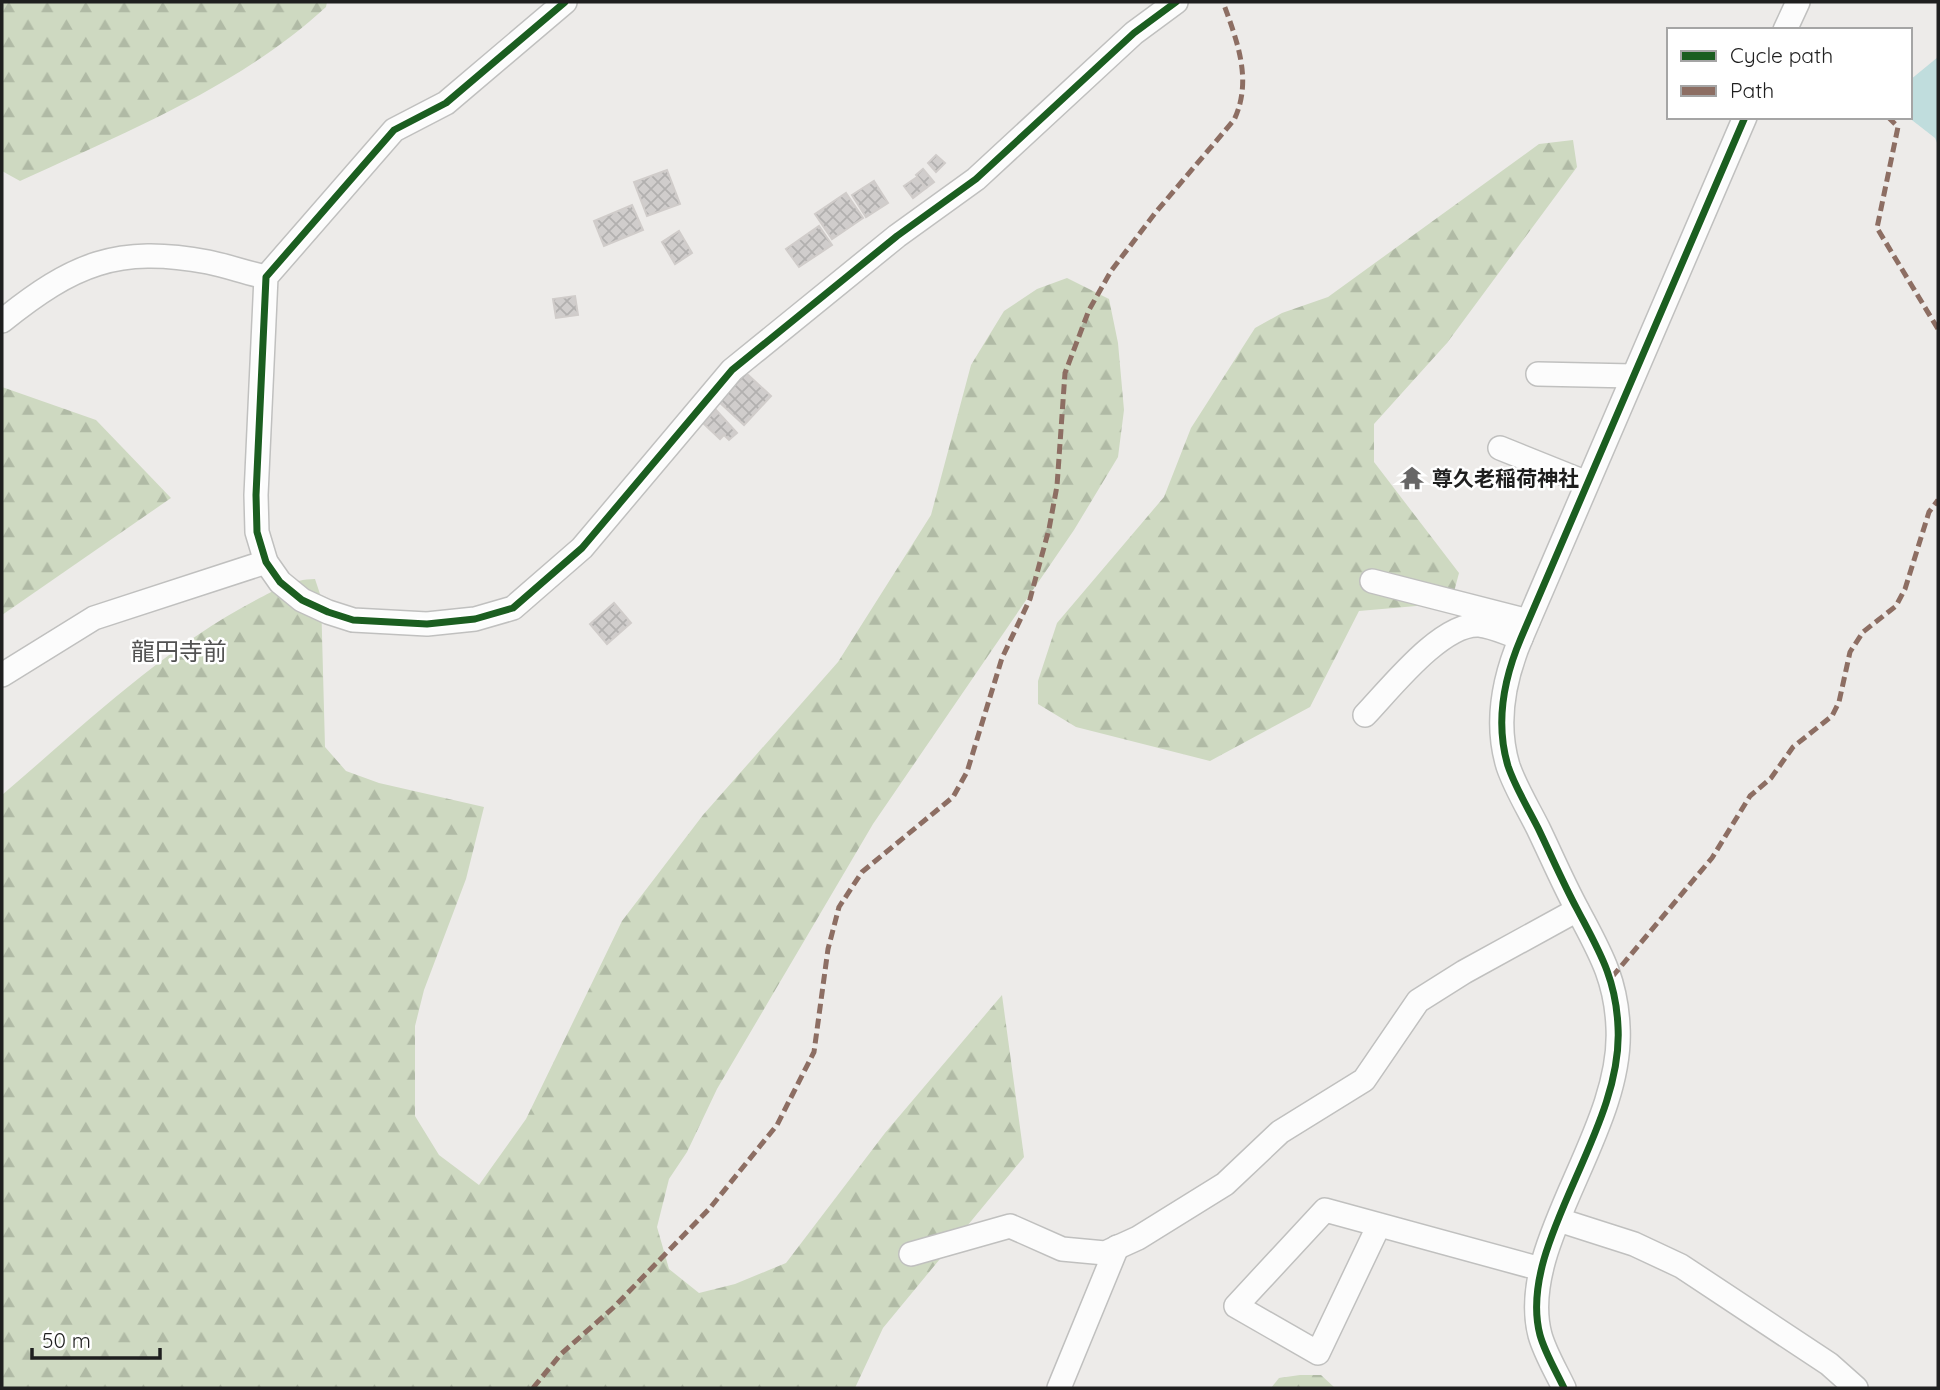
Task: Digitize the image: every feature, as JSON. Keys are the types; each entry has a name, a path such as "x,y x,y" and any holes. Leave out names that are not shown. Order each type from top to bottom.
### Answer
{"street":[{"path":"565,2 446,103 394,130 265,277 256,495 257,531 265,562 280,582 302,600 327,612 353,620 427,624 475,619 513,608 582,548 732,370 897,236 976,179 1134,33 1176,2"},
{"path":"1786,28 1798,2"},
{"path":"1564,1388 1540,1335 1537,1313 1541,1269 1559,1220 1596,1137 1619,1055 1612,976 1577,911 1508,766 1502,714 1504,686 1525,629 1744,119"},
{"path":"2,321 88,264 130,255 174,256 265,277"},
{"path":"1538,374 1633,376"},
{"path":"1500,447 1587,483"},
{"path":"2,675 94,618 265,562"},
{"path":"1372,581 1525,629"},
{"path":"1365,715 1439,640 1460,628 1479,625 1525,629"},
{"path":"911,1254 1010,1226 1062,1249 1105,1253 1117,1247 1225,1184 1280,1132 1364,1080 1418,1001 1464,972 1577,911"},
{"path":"1379,1225 1318,1353 1236,1306 1325,1210 1541,1269"},
{"path":"1559,1220 1634,1244 1681,1266 1829,1364 1856,1388"},
{"path":"1059,1388 1117,1247"}],"green space":[{"path":"2,2 327,2 326,7 293,35 219,84 141,125 20,181 2,171"},
{"path":"1573,140 1577,167 1447,343 1374,424 1374,462 1459,573 1451,603 1359,611 1310,707 1210,761 1076,727 1038,704 1038,681 1057,623 1164,497 1191,428 1255,328 1282,313 1328,297 1539,144"},
{"path":"1067,278 1109,299 1118,343 1124,410 1118,457 1074,530 873,824 717,1089 687,1152 669,1179 657,1227 669,1269 699,1293 735,1284 786,1263 885,1133 1002,995 1024,1157 883,1328 855,1388 2,1388 2,795 124,690 188,642 277,589 291,583 315,579 321,597 325,747 346,771 379,783 484,807 466,879 424,990 415,1026 415,1116 439,1155 479,1185 526,1119 622,921 703,815 838,662 931,515 971,365 1004,311 1037,289"},
{"path":"2,387 96,420 171,498 2,615"},
{"path":"1321,1375 1335,1388 1271,1388 1279,1378"}],"water":[{"path":"1938,57 1938,145 1935,138 1911,119 1912,78"}],"building":[{"path":"936,155 945,163 936,172 928,163"},
{"path":"923,169 934,182 926,188 916,175"},
{"path":"667,170 680,204 647,216 634,182"},
{"path":"917,177 926,188 913,198 904,186"},
{"path":"874,181 888,203 866,217 852,195"},
{"path":"846,193 863,218 832,239 815,214"},
{"path":"632,205 643,230 604,246 594,221"},
{"path":"819,226 832,245 799,267 786,249"},
{"path":"679,231 692,253 675,264 662,242"},
{"path":"575,296 578,315 556,318 553,299"},
{"path":"746,373 771,396 744,425 719,402"},
{"path":"716,410 737,433 729,440 724,435 720,439 703,423"},
{"path":"614,603 631,623 607,644 590,624"}],"marked path":[{"path":"533,1388 561,1354 614,1307 710,1208 777,1125 814,1052 828,949 839,907 862,872 953,797 967,772 1002,658 1030,599 1049,529 1057,486 1065,373 1089,310 1111,271 1156,212 1234,120 1240,105 1243,75 1241,61 1223,2"},
{"path":"1890,119 1898,127 1877,228 1938,329"},
{"path":"1612,977 1712,858 1750,796 1771,778 1793,747 1832,716 1839,702 1850,652 1863,632 1896,606 1905,589 1929,512 1938,500"}],"cycle path":[{"path":"565,2 446,103 394,130 266,277 256,495 257,532 266,562 280,582 302,600 328,612 353,620 427,624 475,619 513,608 582,548 732,370 897,236 976,179 1134,33 1176,2"},
{"path":"1564,1388 1540,1335 1537,1300 1543,1263 1556,1225 1605,1106 1615,1066 1617,1010 1610,979 1599,952 1508,766 1502,733 1503,701 1521,638 1744,119"}],"place":[{"name":"尊久老稲荷神社","path":"1412,478"}],"district":[{"name":"龍円寺前","path":"179,651"}]}
